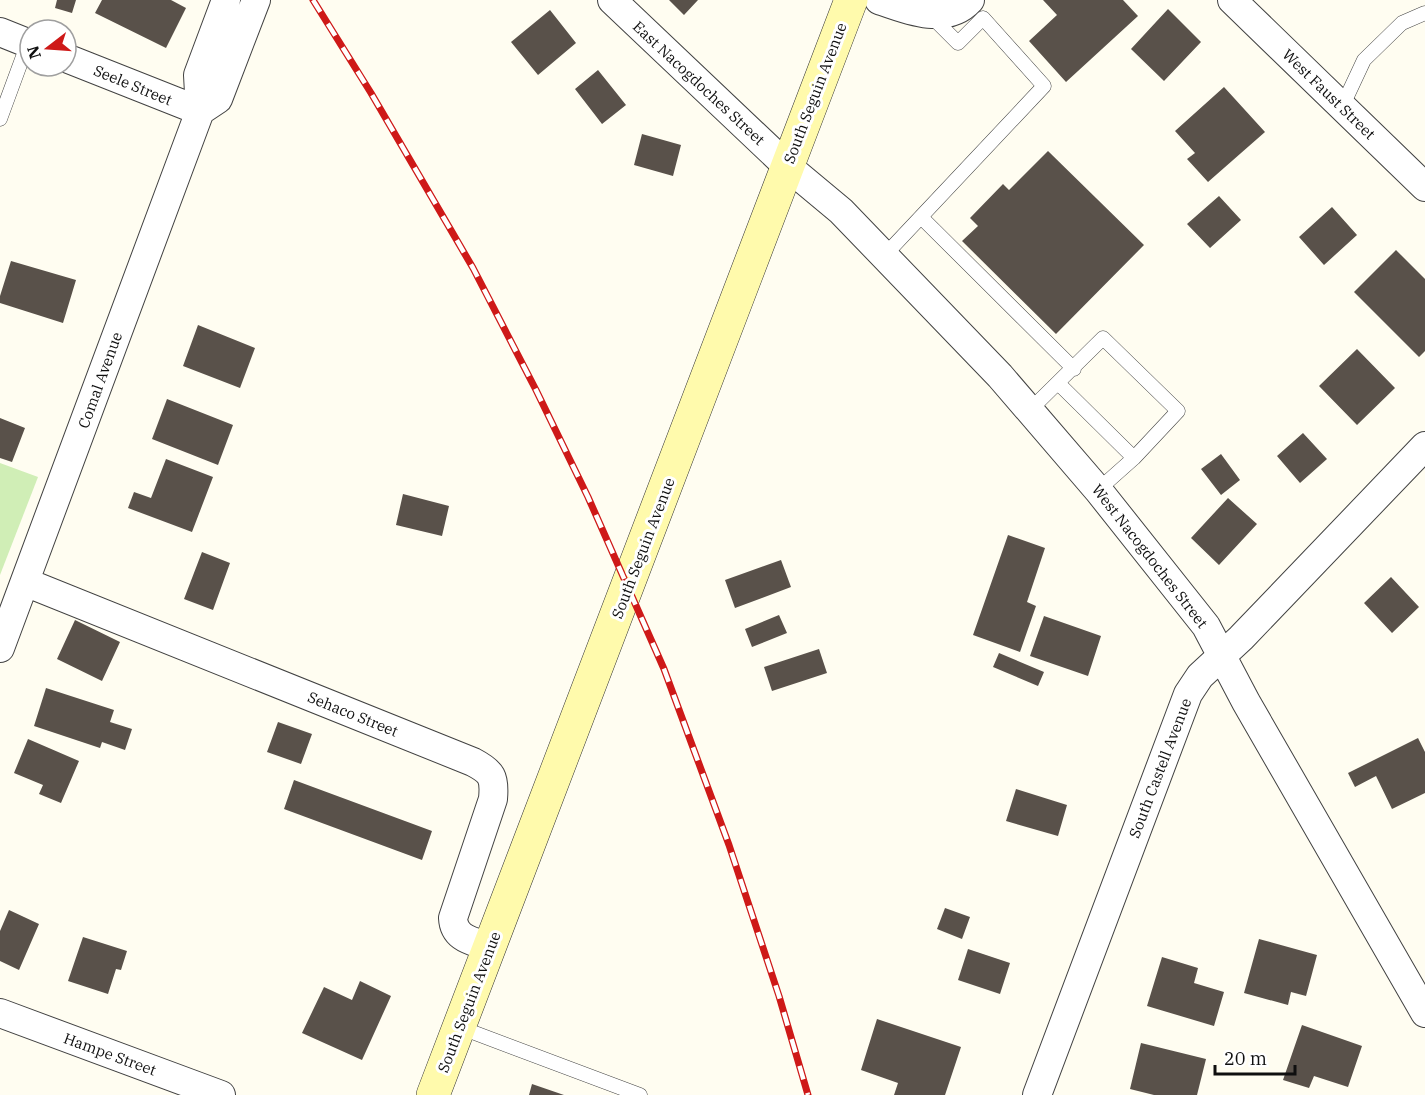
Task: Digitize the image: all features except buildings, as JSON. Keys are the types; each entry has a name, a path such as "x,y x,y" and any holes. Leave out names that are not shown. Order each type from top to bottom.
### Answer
{"main road":[{"name":"South Seguin Avenue","path":"433,1095 851,0"}],"street":[{"name":"Comal Avenue","path":"0,648 200,111 198,75 225,0"},
{"name":"Comal Avenue","path":"200,111 218,99 256,0"},
{"name":"East Nacogdoches Street","path":"612,0 787,166"},
{"path":"879,0 914,12 929,14 964,7 970,0"},
{"name":"West Faust Street","path":"1232,0 1425,187"},
{"path":"0,32 18,39"},
{"name":"Seele Street","path":"78,63 200,111"},
{"name":"West Nacogdoches Street","path":"787,166 841,211 1000,376 1098,490 1206,626 1246,702 1425,1012"},
{"name":"South Castell Avenue","path":"1037,1095 1188,694 1200,676 1241,638 1425,446"},
{"name":"Sehaco Street","path":"25,582 484,768 492,776 493,799 453,918 453,924 461,936 489,947"},
{"name":"Hampe Street","path":"0,1013 221,1095"}],"lane":[{"path":"1342,107 1364,60 1402,22 1425,13"},
{"path":"884,256 1044,86 983,18 958,43 929,14"},
{"path":"0,118 18,71"},
{"path":"921,217 1074,369"},
{"path":"1030,410 1103,338 1178,411 1134,458 1098,490"},
{"path":"1058,383 1134,458"},
{"path":"459,1027 640,1095"}],"green space":[{"path":"0,463 38,477 0,575"}],"railway":[{"path":"313,0 371,93 473,268 588,497 664,669 729,845 779,996 808,1095"}]}
